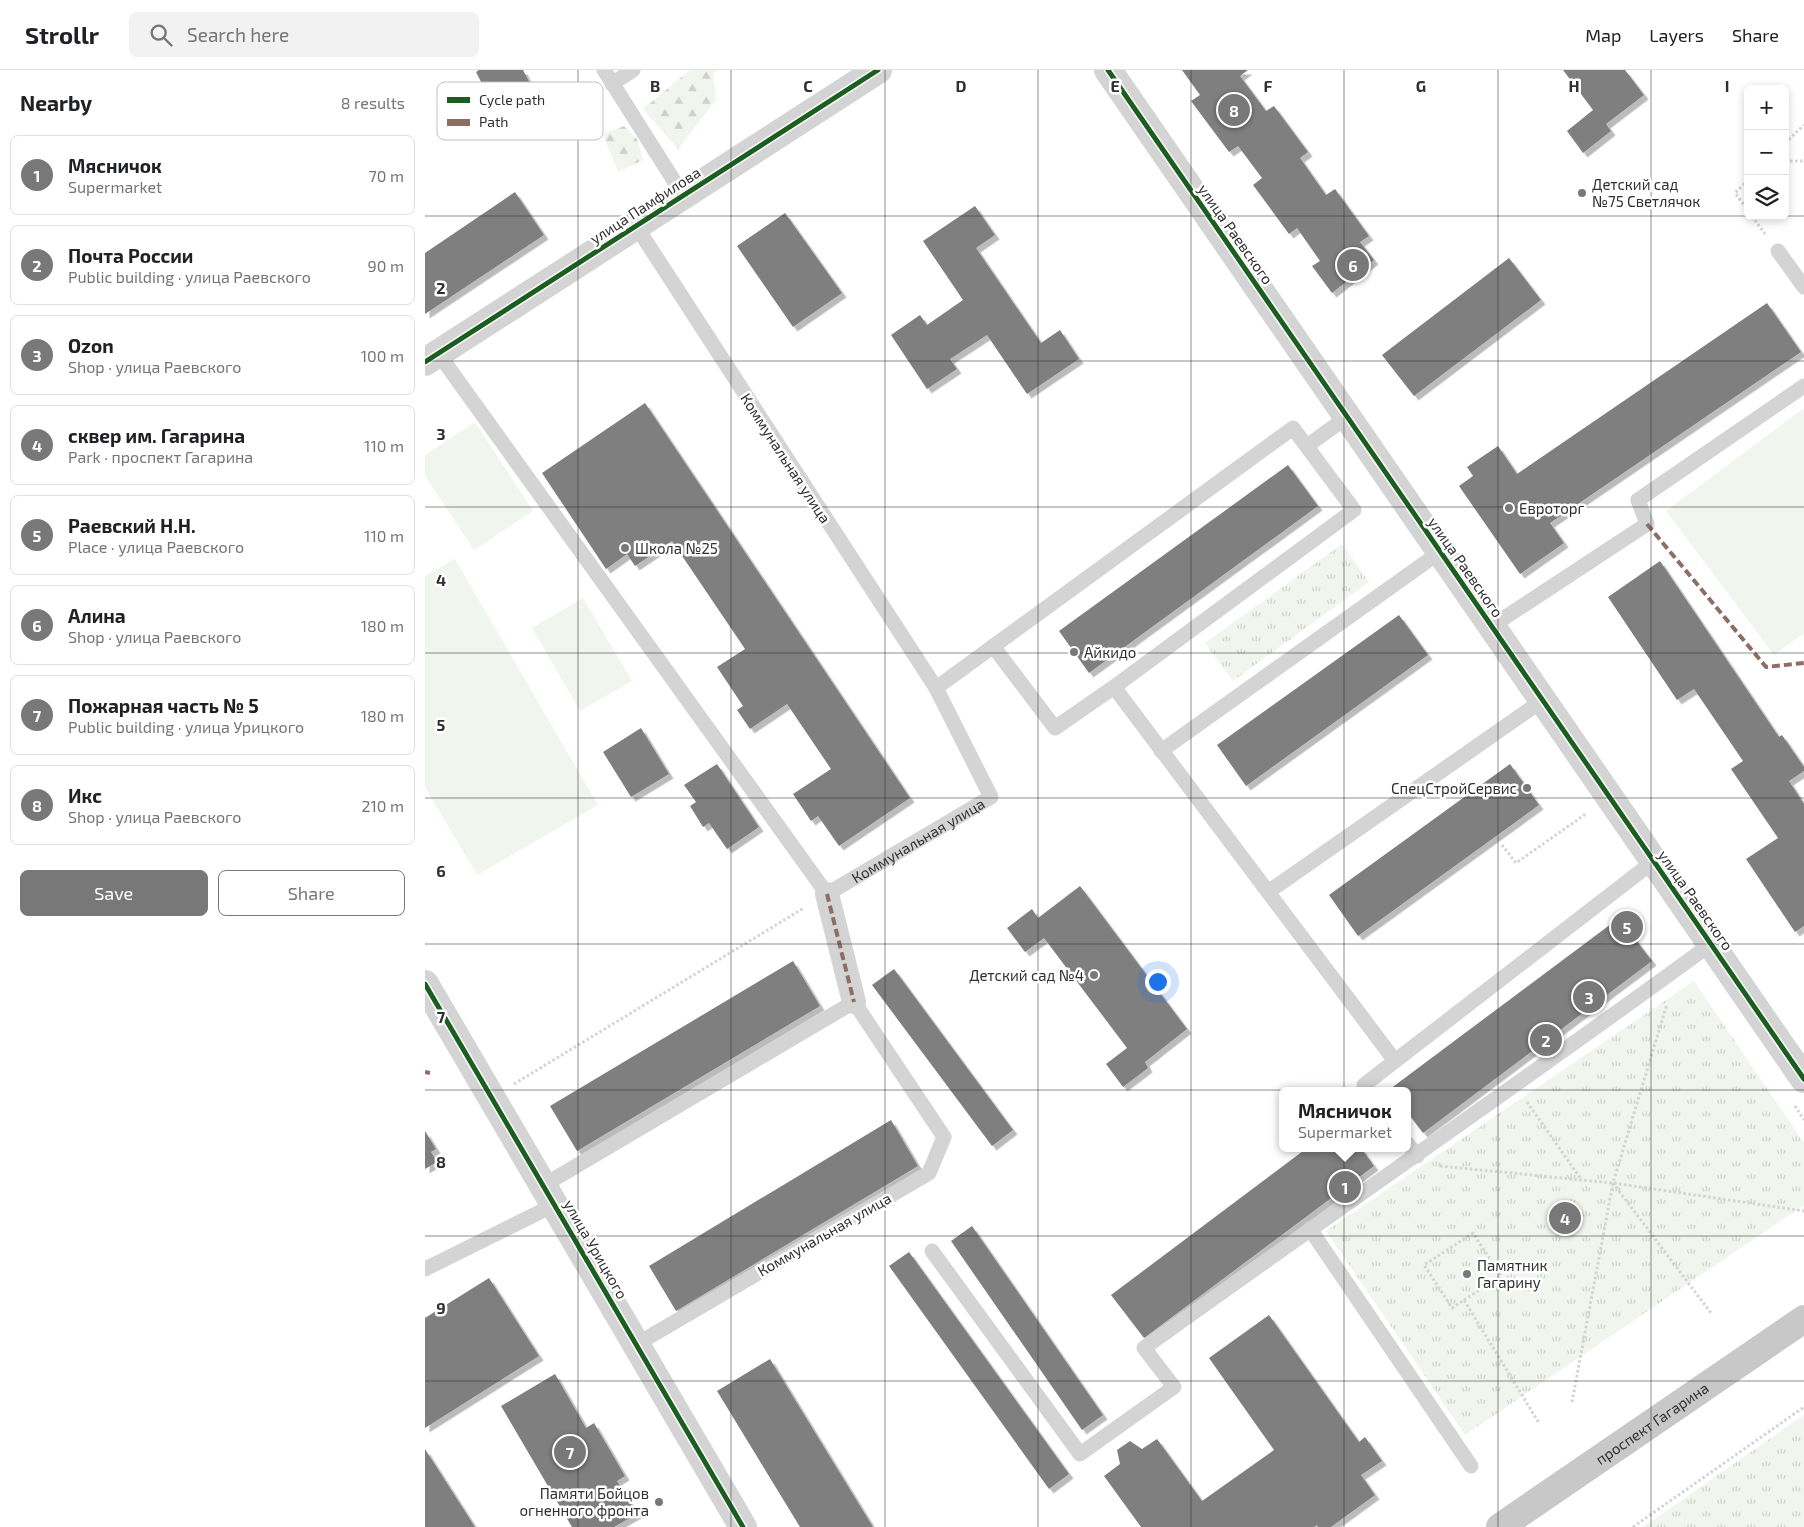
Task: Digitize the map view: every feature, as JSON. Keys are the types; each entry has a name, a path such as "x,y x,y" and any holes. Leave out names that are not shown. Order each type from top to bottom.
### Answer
{"main road":[{"name":"проспект Гагарина","path":"1500,1527 1804,1319"}],"street":[{"name":"улица Памфилова","path":"432,357 878,70"},
{"name":"улица Раевского","path":"1108,70 1804,1079"},
{"name":"Коммунальная улица","path":"827,894 854,1002"},
{"name":"улица Урицкого","path":"425,984 637,1344 739,1526"}],"lane":[{"path":"604,70 683,195"},
{"path":"612,84 633,70"},
{"name":"Коммунальная улица","path":"636,226 935,688 991,797 827,894"},
{"path":"1778,251 1804,287"},
{"path":"432,357 827,894"},
{"path":"1492,626 1647,524 1638,500 1804,386"},
{"path":"1307,446 1347,417"},
{"path":"935,688 1293,428 1354,510 1114,687 1055,728 993,646"},
{"path":"1161,751 1440,552"},
{"path":"1114,687 1395,1061"},
{"path":"1268,892 1543,700"},
{"path":"1366,1087 1364,1085 1654,861"},
{"path":"932,1251 1080,1454 1174,1386 1144,1348 1310,1229 1516,1086 1711,944"},
{"path":"425,1268 550,1195 854,1002"},
{"name":"Коммунальная улица","path":"637,1344 929,1172 943,1137 854,1002"},
{"path":"1411,1152 1413,1159"},
{"path":"1310,1229 1471,1466"}],"path":[{"path":"1789,139 1804,125"},
{"path":"1789,161 1804,161"},
{"path":"1744,184 1735,193 1744,205"},
{"path":"1502,845 1516,863 1589,811"},
{"path":"492,1097 827,894"},
{"path":"1572,1402 1613,1183 1677,970"},
{"path":"1516,1086 1581,1180"},
{"path":"1413,1159 1613,1183 1804,1211"},
{"path":"1613,1183 1711,1314"},
{"path":"1473,1233 1501,1276 1464,1300 1453,1308 1424,1266 1473,1233"},
{"path":"1464,1300 1539,1423"},
{"path":"1633,1527 1804,1407"}],"green space":[{"path":"690,70 717,70 713,73 716,100 678,149 643,109"},
{"path":"624,126 637,139 643,160 618,172 603,134"},
{"path":"1804,408 1804,633 1774,655 1666,511"},
{"path":"475,422 533,511 474,550 425,476 425,455"},
{"path":"1342,544 1369,582 1233,681 1205,643"},
{"path":"455,559 598,805 477,875 425,787 425,576"},
{"path":"583,598 632,681 580,711 532,628"},
{"path":"1694,981 1804,1143 1804,1205 1465,1435 1326,1231"},
{"path":"1804,1415 1804,1527 1643,1527"}],"building":[{"path":"479,70 523,70 529,82 481,82 476,72"},
{"path":"1182,70 1248,70 1240,76 1266,111 1274,106 1308,152 1300,158 1326,195 1335,189 1369,236 1360,242 1374,260 1332,293 1312,266 1320,261 1297,228 1289,234 1253,185 1262,178 1238,146 1229,152 1191,101 1200,95"},
{"path":"1563,70 1625,70 1644,95 1606,124 1611,131 1583,153 1567,131 1593,110"},
{"path":"515,192 544,235 425,314 425,253"},
{"path":"975,206 995,235 976,248 1041,343 1060,330 1079,359 1027,394 987,335 950,359 957,369 927,389 891,335 920,315 927,325 963,300 923,241"},
{"path":"785,213 842,293 793,327 737,246"},
{"path":"1509,258 1541,300 1414,396 1382,355"},
{"path":"1767,303 1801,352 1550,523 1564,543 1520,574 1459,486 1473,476 1467,467 1498,446 1517,474"},
{"path":"645,403 910,798 839,846 818,816 811,821 793,794 831,769 787,704 750,729 737,710 743,706 717,667 745,649 672,541 635,566 627,554 606,569 542,473"},
{"path":"1288,465 1318,506 1089,673 1059,631"},
{"path":"1660,561 1779,737 1782,735 1804,767 1804,771 1789,781 1804,804 1804,926 1795,932 1746,859 1778,838 1731,769 1743,761 1694,689 1677,700 1608,597"},
{"path":"1399,615 1428,655 1246,786 1217,745"},
{"path":"641,728 669,774 631,797 603,752"},
{"path":"717,764 759,827 727,849 709,823 703,827 690,806 696,802 684,785"},
{"path":"1510,764 1539,805 1358,936 1329,895"},
{"path":"1080,886 1187,1029 1145,1062 1148,1068 1123,1087 1106,1064 1127,1048 1044,938 1025,952 1007,928 1032,909 1038,918"},
{"path":"1619,918 1652,961 1423,1133 1411,1117 1411,1087 1393,1087"},
{"path":"793,961 820,1006 577,1151 550,1106"},
{"path":"894,969 1013,1130 992,1146 872,985"},
{"path":"891,1120 918,1166 676,1311 649,1266"},
{"path":"425,1131 436,1149 431,1152 437,1162 425,1169"},
{"path":"1302,1152 1364,1152 1374,1166 1144,1338 1111,1295"},
{"path":"972,1226 1103,1415 1082,1430 951,1241"},
{"path":"909,1252 1069,1474 1049,1489 889,1266"},
{"path":"489,1278 539,1356 425,1428 425,1318"},
{"path":"1269,1315 1359,1442 1365,1437 1382,1461 1361,1475 1375,1495 1331,1527 1318,1527 1317,1525 1314,1527 1141,1527 1104,1476 1120,1464 1117,1450 1130,1441 1142,1449 1157,1439 1202,1501 1274,1450 1209,1358"},
{"path":"770,1359 873,1527 800,1527 717,1391"},
{"path":"555,1374 586,1428 594,1423 625,1476 617,1481 637,1514 614,1527 572,1527 501,1406"},
{"path":"425,1449 475,1527 425,1527"}],"marked path":[{"path":"1647,524 1766,667 1804,663"},
{"path":"827,894 854,1002"},
{"path":"425,1072 430,1073"}],"cycle path":[{"path":"425,362 878,70"},
{"path":"1108,70 1804,1079"},
{"path":"425,984 743,1527"}],"place":[{"name":"Икс","path":"1234,110"},
{"name":"Детский сад №75 Светлячок","path":"1582,193"},
{"name":"Алина","path":"1353,265"},
{"name":"Евроторг","path":"1509,508"},
{"name":"Школа №25","path":"625,548"},
{"name":"Айкидо","path":"1074,652"},
{"name":"СпецСтройСервис","path":"1527,788"},
{"name":"Раевский Н.Н.","path":"1627,927"},
{"name":"Детский сад №4","path":"1094,975"},
{"name":"Ozon","path":"1589,997"},
{"name":"Почта России","path":"1546,1040"},
{"name":"Мясничок","path":"1345,1187"},
{"name":"сквер им. Гагарина","path":"1565,1218"},
{"name":"Памятник Гагарину","path":"1467,1274"},
{"name":"Пожарная часть № 5","path":"570,1452"},
{"name":"Памяти Бойцов огненного фронта","path":"659,1502"}]}
